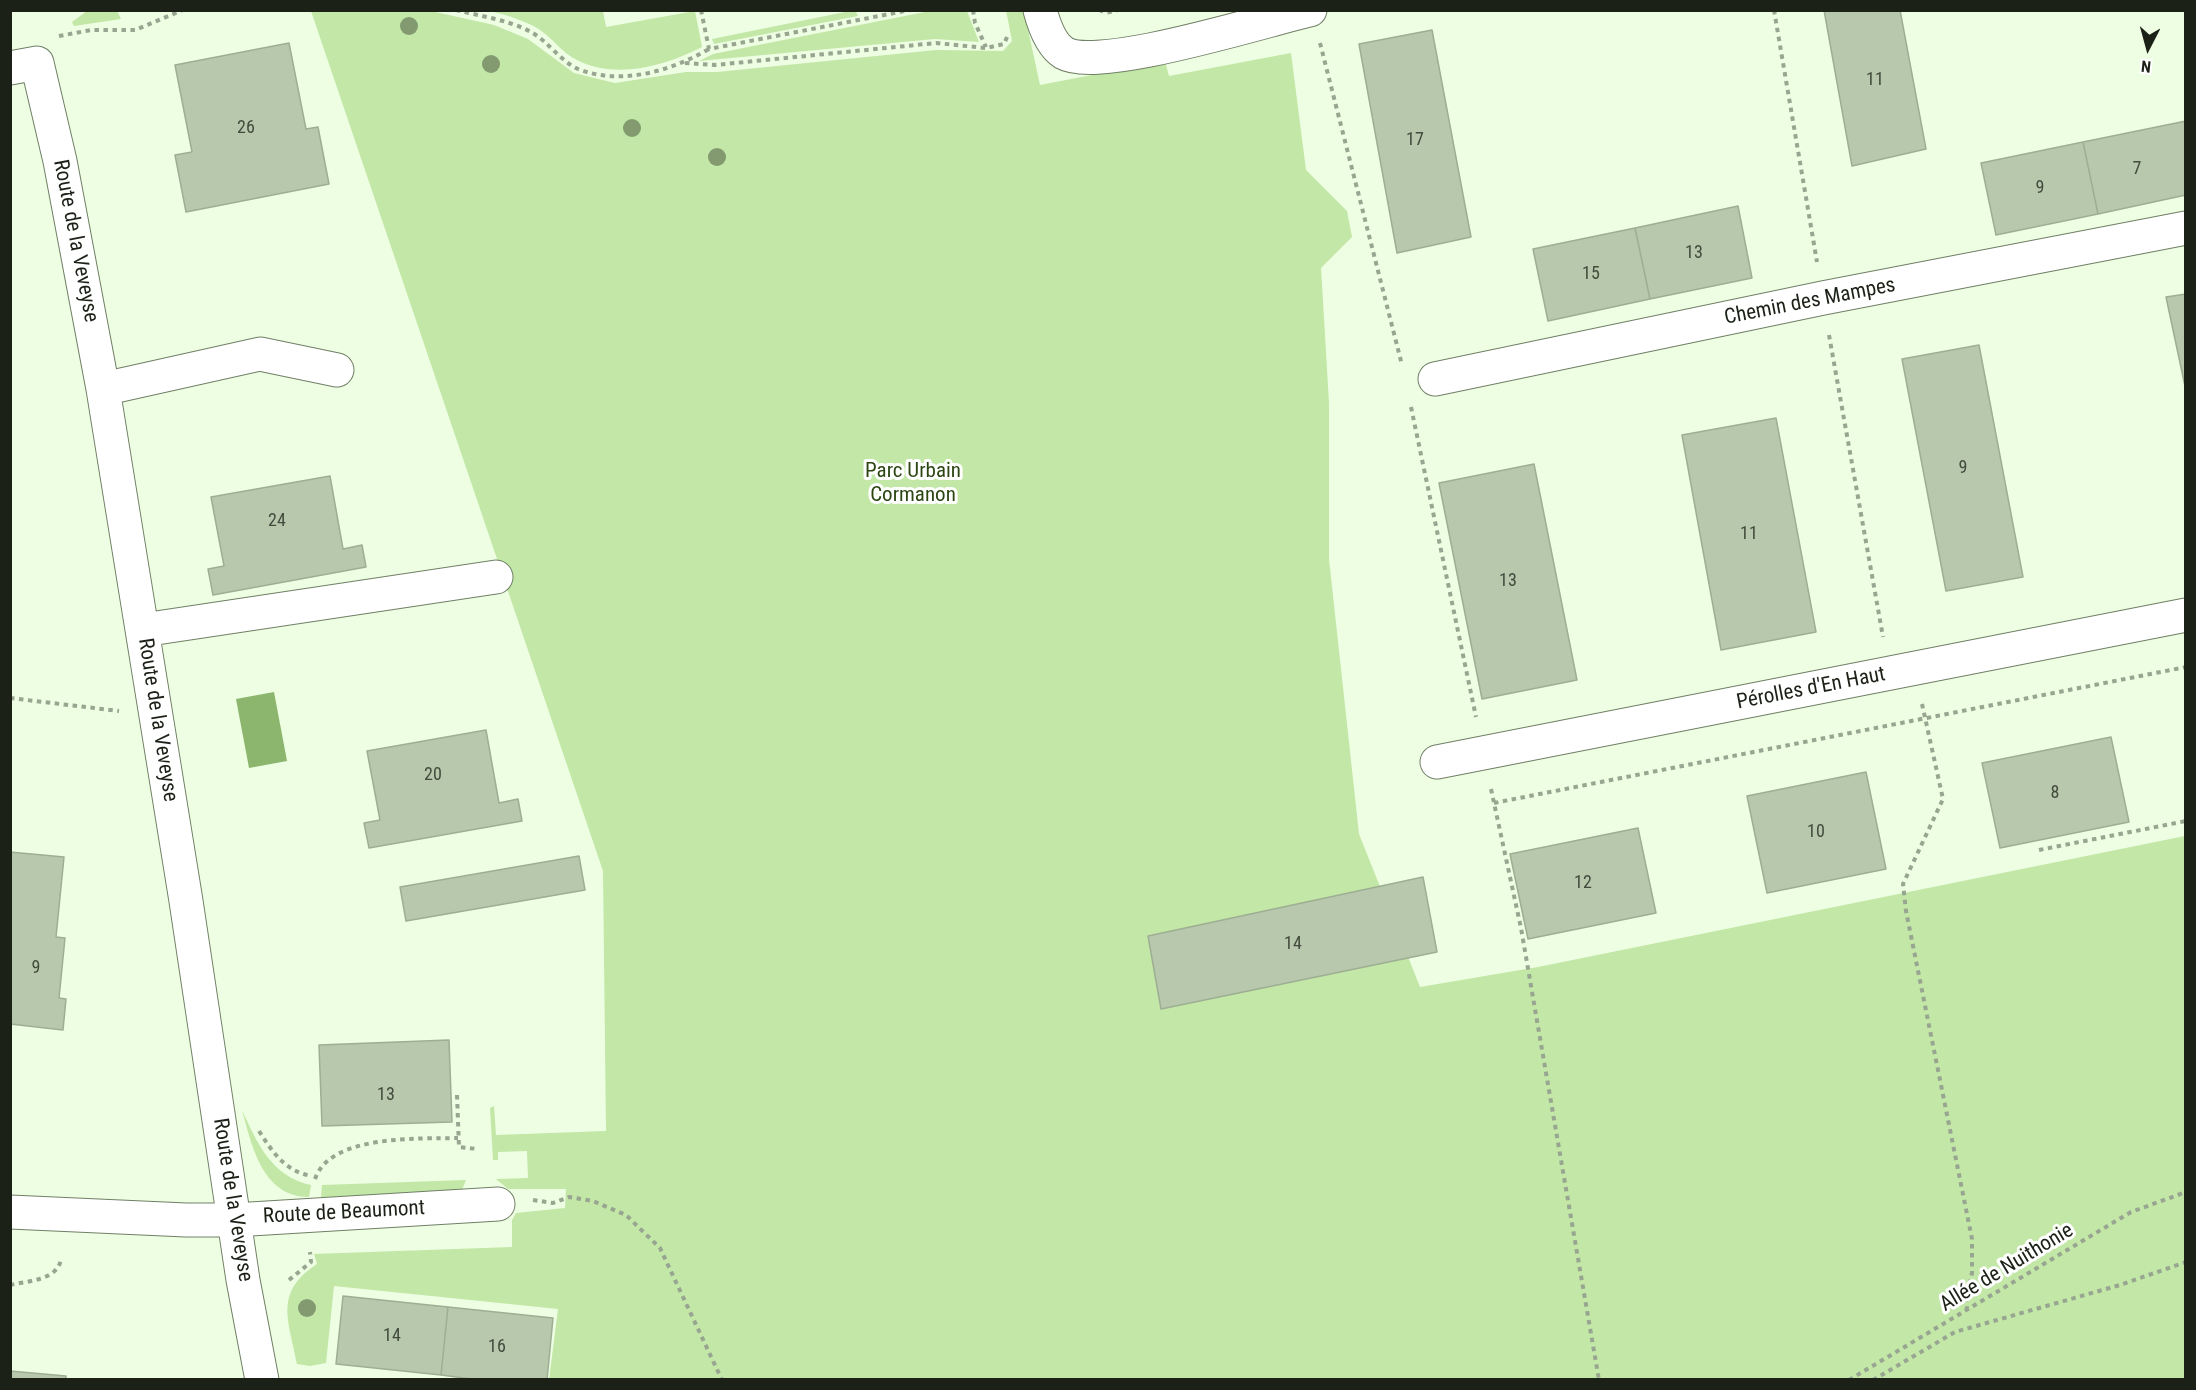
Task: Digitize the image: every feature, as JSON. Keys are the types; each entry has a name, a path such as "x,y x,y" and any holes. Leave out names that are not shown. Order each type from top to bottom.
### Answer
{"street":[{"path":"1040,10 1056,47 1067,55 1089,58 1124,54 1210,37 1268,19 1310,10"},
{"name":"Route de la Veveyse","path":"39,54 103,389 143,630 234,1220 262,1380"},
{"name":"Chemin des Mampes","path":"1435,378 1823,298 2186,228"},
{"path":"103,389 260,354 337,370"},
{"path":"143,630 496,577"},
{"name":"Pérolles d'En Haut","path":"1437,762 2186,615"},
{"name":"Route de Beaumont","path":"10,1212 234,1220 498,1204"}],"path":[{"path":"39,54 57,36 91,30 135,30 183,10"},
{"path":"456,10 497,20 531,32 576,68 611,76 654,72 685,63 709,49 910,10"},
{"path":"701,10 709,49"},
{"path":"973,10 986,48"},
{"path":"1099,10 1106,13 1118,10"},
{"path":"1774,10 1823,298 1902,671 1925,718 1943,800 1903,884 1906,911 1972,1239 1972,1273 1966,1297 1967,1309"},
{"path":"685,63 715,65 936,44 986,48 1004,44 1008,39 1006,29"},
{"path":"39,54 57,36"},
{"path":"1494,803 2186,666"},
{"path":"10,698 125,711"},
{"path":"1483,752 1521,928 1599,1380"},
{"path":"2039,850 2186,822"},
{"path":"457,1095 459,1147 478,1149"},
{"path":"254,1123 280,1161 297,1174 327,1176"},
{"path":"441,1138 458,1138"},
{"name":"Allée de Nuithonie","path":"1849,1380 2131,1212 2186,1192"},
{"path":"498,1204 530,1198 537,1202 553,1203 569,1197 593,1201 626,1215 660,1248 720,1378"},
{"path":"10,1286 53,1275 61,1266 61,1258"},
{"path":"1873,1380 1955,1332 2120,1285 2186,1262"}],"green space":[{"path":"855,10 858,16 714,44 712,39"},
{"path":"935,10 967,11 979,42 935,39 699,61 713,54"},
{"name":"Parc Urbain Cormanon","path":"1006,10 1024,11 1040,85 1165,61 1169,76 1291,53 1306,170 1347,211 1352,237 1321,268 1329,403 1329,559 1359,834 1420,987 1538,967 2185,836 2185,1379 549,1380 558,1309 334,1286 326,1363 310,1366 297,1364 288,1321 289,1297 303,1275 317,1264 314,1254 512,1247 512,1220 516,1213 565,1208 566,1189 508,1189 496,1179 528,1178 527,1151 498,1152 498,1160 493,1160 490,1108 494,1106 496,1135 606,1131 603,871 311,11 431,11 494,25 528,39 574,73 615,83 686,72 717,72 936,50 1003,51 1012,41"},
{"path":"87,11 117,11 121,19 74,26 72,22"},
{"path":"489,11 603,11 606,27 695,11 702,47 656,65 624,70 608,69 577,60 532,25"},
{"path":"242,1110 260,1146 276,1166 297,1181 311,1185 309,1197 293,1195 281,1189 270,1179 255,1154"},
{"path":"466,1180 462,1190 452,1195 321,1198 322,1185"}],"shaded area":[{"path":"274,692 287,761 249,768 236,699"}],"building":[{"path":"1824,10 1900,10 1926,149 1852,166"},
{"path":"1432,30 1471,237 1397,253 1359,44"},
{"path":"289,43 306,129 318,127 329,184 186,212 175,155 192,152 175,65"},
{"path":"2186,121 2186,195 2098,214 2083,142"},
{"path":"2083,142 2098,214 1996,235 1981,163"},
{"path":"1738,206 1752,278 1650,299 1635,228"},
{"path":"1635,228 1650,299 1548,321 1533,249"},
{"path":"2186,294 2186,391 2166,297"},
{"path":"1979,345 2023,577 1946,591 1902,359"},
{"path":"1776,418 1816,632 1721,650 1682,435"},
{"path":"1534,464 1577,680 1482,699 1439,483"},
{"path":"330,476 343,549 362,545 366,567 213,595 208,569 224,566 211,497"},
{"path":"486,730 499,803 518,799 522,821 369,848 364,823 380,820 367,751"},
{"path":"2111,737 2129,822 2000,848 1982,763"},
{"path":"1866,772 1886,869 1767,893 1747,796"},
{"path":"1638,828 1656,913 1528,939 1510,854"},
{"path":"10,852 64,857 56,937 65,938 59,998 66,999 63,1030 10,1024"},
{"path":"579,856 585,890 406,921 400,887"},
{"path":"1423,877 1437,952 1161,1009 1148,936"},
{"path":"449,1040 452,1122 322,1126 319,1045"},
{"path":"343,1296 448,1307 441,1375 336,1364"},
{"path":"448,1307 553,1318 547,1380 479,1380 441,1375"},
{"path":"10,1371 66,1376 66,1380 10,1380"}]}
